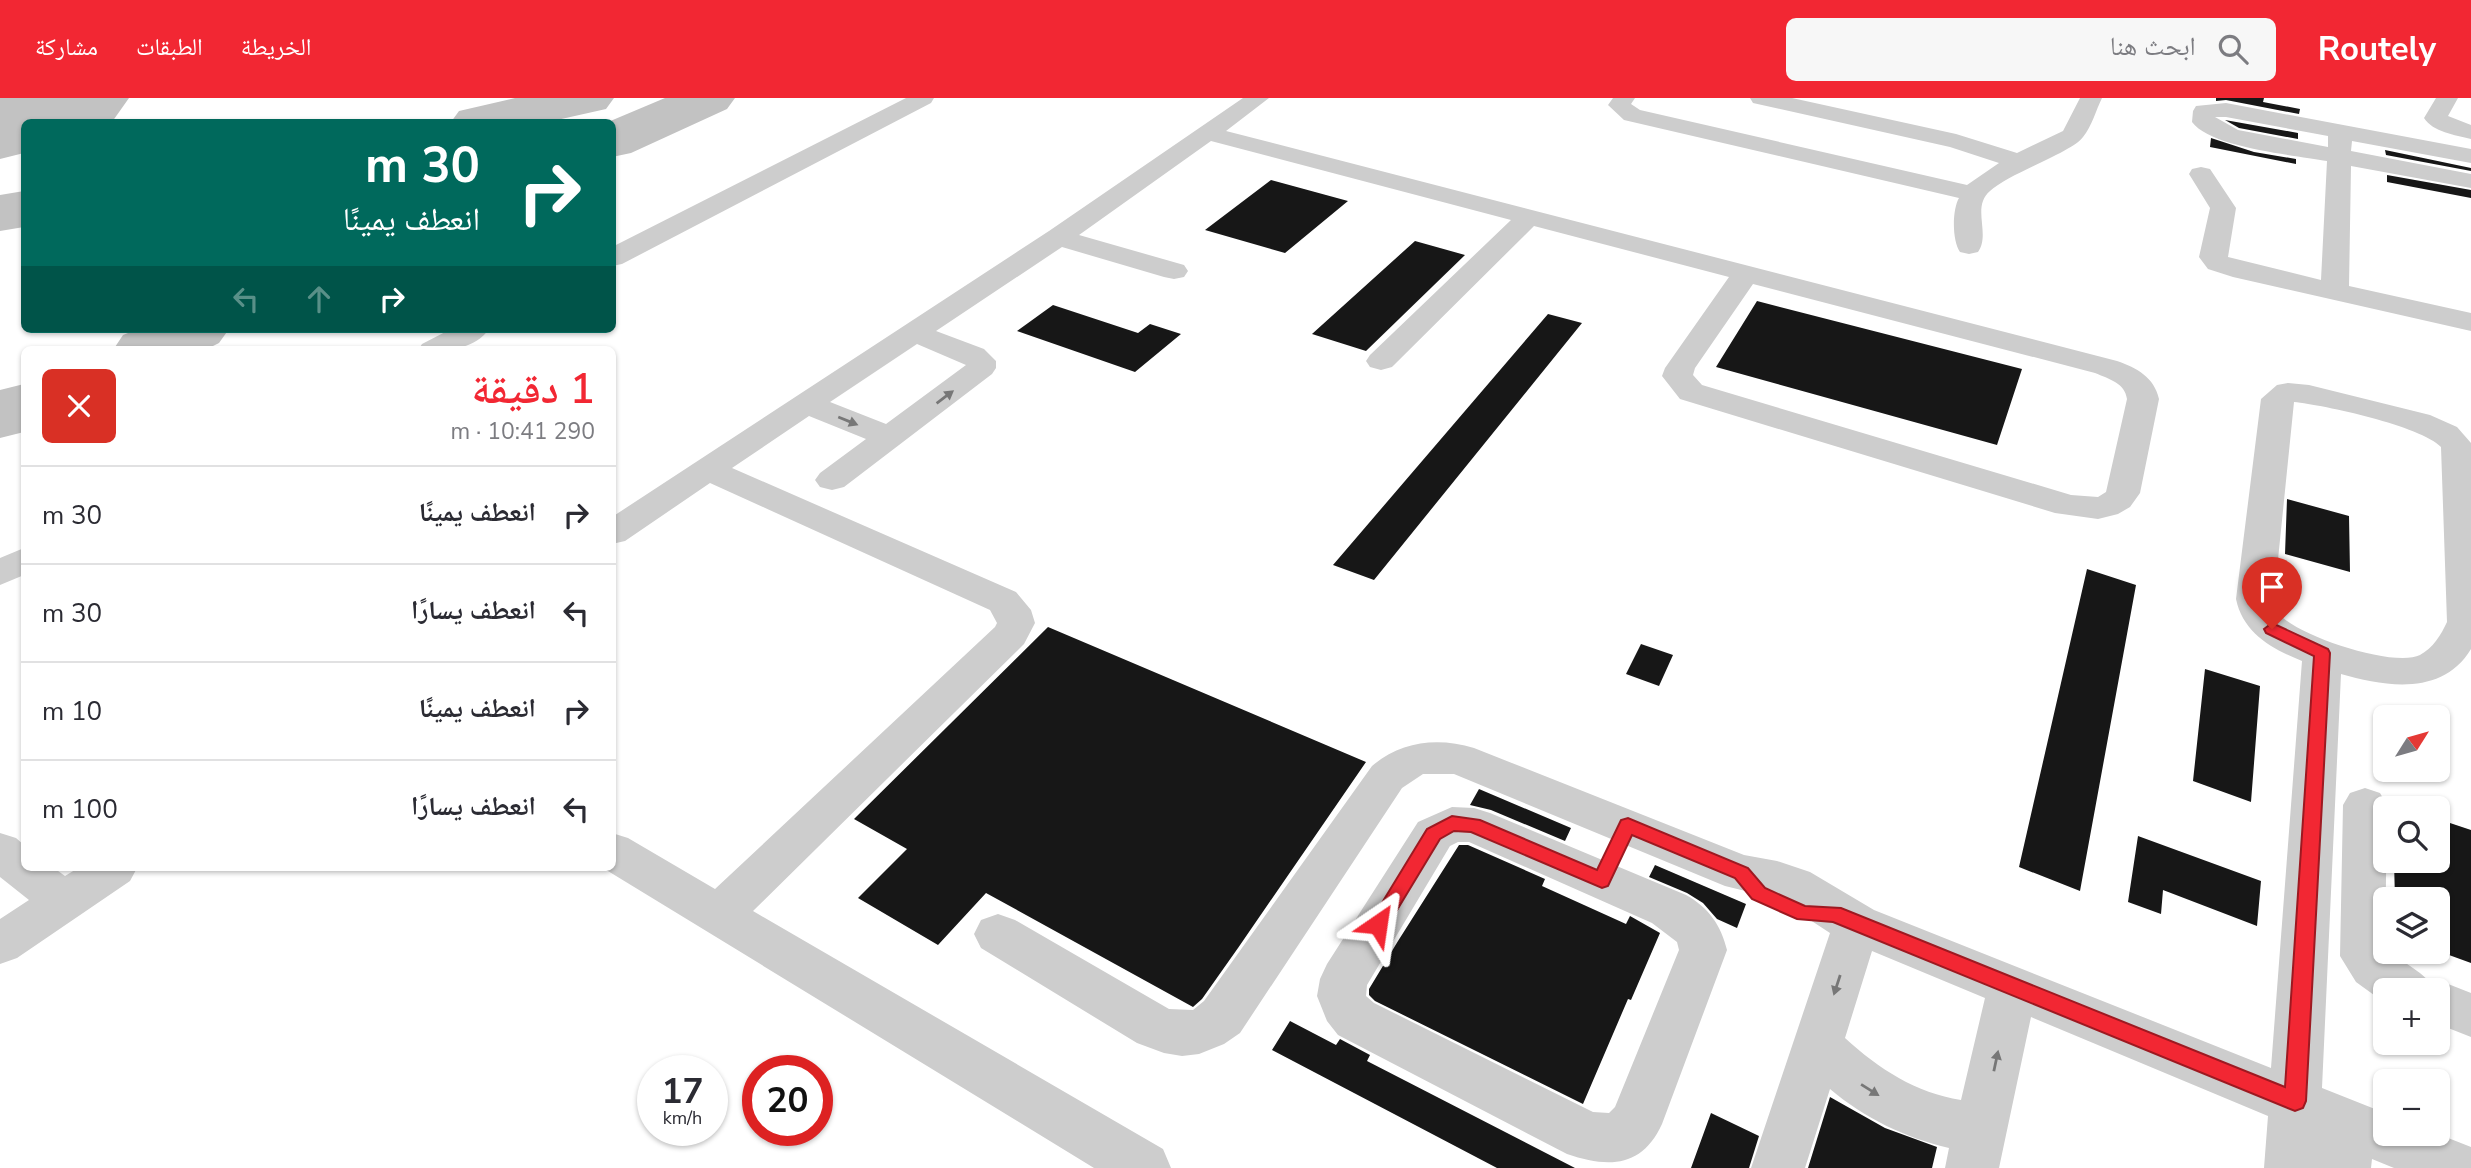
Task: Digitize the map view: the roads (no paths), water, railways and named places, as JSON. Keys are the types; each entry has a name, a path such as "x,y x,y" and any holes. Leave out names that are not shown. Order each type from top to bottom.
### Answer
{"lane":[{"path":"616,256 923,98"},
{"path":"1224,98 1254,101"},
{"path":"1624,98 1619,105 1632,115 1973,194"},
{"path":"1761,98 1956,141 2019,162"},
{"path":"1969,246 1968,205 1973,194 1985,181 2073,135 2091,98"},
{"path":"2447,98 2435,118 2444,124 2471,132"},
{"path":"616,530 1058,237 1254,101"},
{"path":"1206,133 1529,217 1746,274 2122,373 2136,381 2143,390 2143,398 2123,493 2118,502 2106,508 2067,505 1692,392 1677,376 1679,368 1746,274"},
{"path":"2339,144 2471,156"},
{"path":"2339,144 2471,181"},
{"path":"2335,292 2339,144"},
{"path":"2201,174 2223,208 2214,260 2233,269 2471,321"},
{"path":"1381,361 1529,217"},
{"path":"1058,237 1174,271"},
{"path":"832,480 981,368 981,361 973,355 912,332"},
{"path":"441,346 466,333"},
{"path":"2288,392 2309,394 2419,422 2447,435 2457,447 2466,622 2455,647 2432,666 2399,671 2361,666 2322,653 2272,629 2257,610 2255,599 2277,399 2288,392"},
{"path":"806,404 890,437"},
{"path":"708,470 1003,601 1012,610 1016,623 1010,635 719,915"},
{"path":"0,573 21,562"},
{"path":"2291,1168 2322,653"},
{"path":"998,934 1155,1027 1186,1035 1213,1026 1222,1017 1387,777 1406,762 1436,756 1459,759 1628,825 1741,873 1758,893 1804,914 1845,919 2295,1101 2345,1145 2458,1168"},
{"path":"2365,805 2364,956 2386,978"},
{"path":"1452,824 1474,825 1602,880 1682,916 1702,939 1703,950 1635,1124 1628,1133 1615,1139 1602,1140 1586,1136 1356,1019 1346,1010 1341,988 1344,979 1434,834 1442,828 1452,824"},
{"path":"1602,880 1628,825"},
{"path":"0,851 21,868"},
{"path":"616,853 1144,1168"},
{"path":"25,871 64,902"},
{"path":"0,944 110,871"},
{"path":"1779,1168 1818,1046 1845,919"},
{"path":"1977,1148 2012,988"},
{"path":"2450,1006 2471,1014"},
{"path":"1818,1046 1858,1082 1897,1106 1928,1119 1961,1126 1977,1148"}]}
